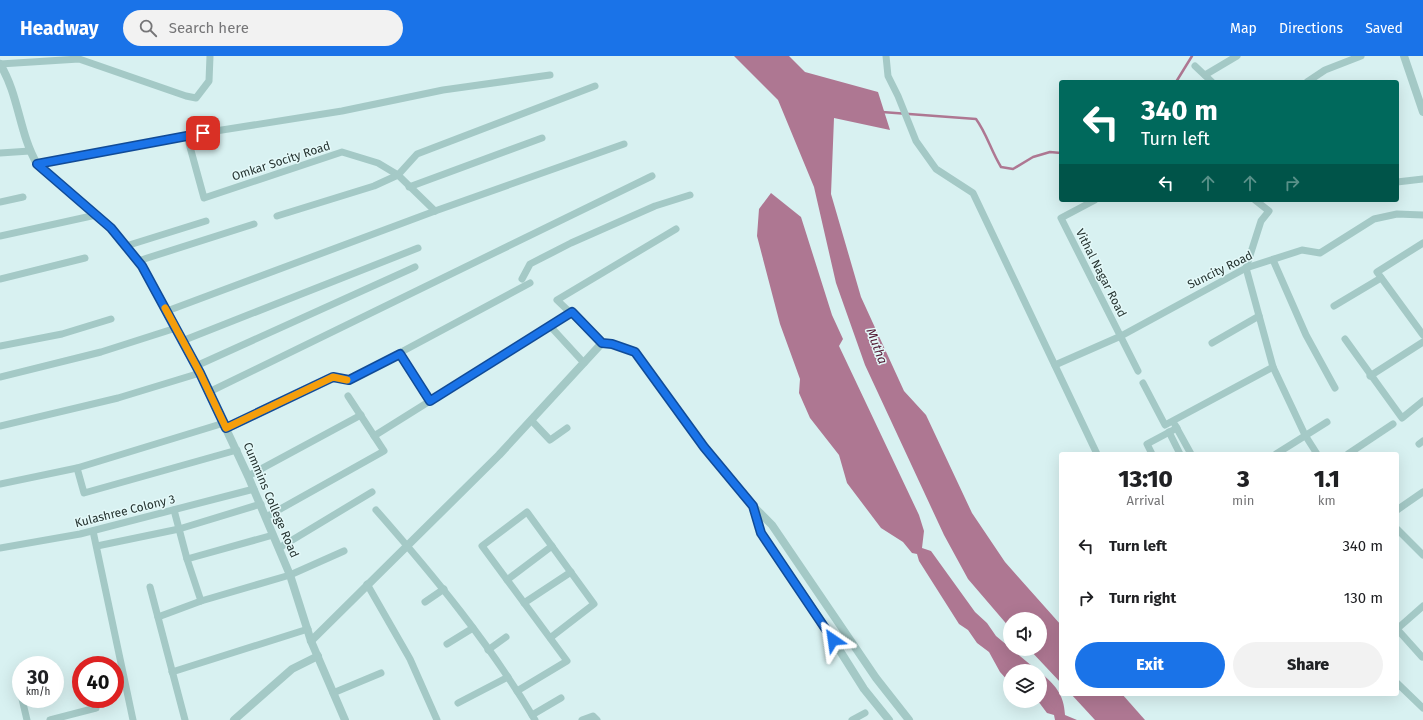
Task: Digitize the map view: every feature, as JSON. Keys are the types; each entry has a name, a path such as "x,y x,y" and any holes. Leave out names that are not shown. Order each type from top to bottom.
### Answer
{"street":[{"path":"0,64 79,59 186,96 196,98 209,81 210,56"},
{"path":"886,56 888,76 898,96 916,141 936,169 973,193 1096,452"},
{"path":"1205,75 1237,56"},
{"path":"1310,80 1325,70 1361,56"},
{"path":"1404,56 1423,112"},
{"name":"Cummins College Road","path":"0,64 11,84 30,151 37,164 111,228 138,261 198,369 261,504 290,575 311,641 345,720"},
{"path":"1195,66 1210,80"},
{"path":"37,164 187,136 342,111 443,90 550,76"},
{"path":"277,216 374,186 398,175 417,154 595,86"},
{"name":"Omkar Socity Road","path":"187,136 204,198 342,152 378,163 398,175 435,211"},
{"path":"409,187 542,138"},
{"path":"167,311 435,211 624,144"},
{"path":"0,153 30,151"},
{"path":"209,392 652,176"},
{"path":"1399,182 1423,179"},
{"path":"522,279 530,264 571,243 655,206 690,194"},
{"path":"0,202 23,196"},
{"name":"Vithal Nagar Road","path":"1091,202 1061,218 1138,371"},
{"path":"1257,202 1268,211 1261,221 1246,268 1273,367 1305,435 1316,452"},
{"name":"Suncity Road","path":"1055,365 1120,336 1246,268 1302,250 1320,253 1374,220 1397,214 1423,216"},
{"path":"0,236 96,215"},
{"path":"126,246 206,221"},
{"path":"138,261 254,224"},
{"path":"676,229 557,300 572,312 602,343 612,344 635,352 704,447 753,506 772,524 876,678 909,720"},
{"path":"1423,242 1377,272 1423,335"},
{"path":"182,341 418,248"},
{"path":"0,279 85,258"},
{"path":"1273,260 1306,335 1336,388"},
{"path":"0,426 118,398 198,369 415,267"},
{"path":"1334,306 1381,278"},
{"path":"0,484 77,468 225,426 333,377 349,380 530,283"},
{"path":"374,436 572,312"},
{"path":"1212,343 1259,316"},
{"path":"0,346 62,334 111,319"},
{"path":"550,326 584,363"},
{"path":"0,377 101,352 176,328"},
{"path":"1345,339 1370,376 1402,418 1423,401"},
{"path":"1370,376 1423,342"},
{"path":"311,641 354,600 367,584 532,421 602,343"},
{"path":"400,354 430,401"},
{"path":"1143,383 1164,425 1273,367"},
{"path":"266,517 384,451 348,396"},
{"path":"248,476 361,415"},
{"path":"532,421 550,440 568,428"},
{"path":"1172,421 1190,452"},
{"path":"1279,452 1327,422"},
{"path":"1351,452 1393,424"},
{"path":"1151,452 1147,444 1177,428"},
{"path":"1169,432 1179,452"},
{"path":"77,468 84,493 237,450"},
{"name":"Kulashree Colony 3","path":"0,548 94,530 254,489"},
{"path":"279,548 372,492"},
{"path":"1399,509 1423,492"},
{"path":"97,546 179,529 261,504"},
{"path":"753,506 761,533 818,616 864,689 889,720"},
{"path":"174,510 186,559 201,601"},
{"path":"376,510 444,589 518,691 534,719 561,698"},
{"path":"518,691 566,661 482,546 527,512 594,604 550,638"},
{"path":"94,530 133,720"},
{"path":"1399,530 1423,555"},
{"path":"186,559 273,535"},
{"path":"506,580 552,546"},
{"path":"158,617 201,601 290,575 344,552"},
{"path":"524,603 571,572"},
{"path":"367,584 410,659 437,720"},
{"path":"150,587 185,720"},
{"path":"425,602 444,589"},
{"path":"1399,627 1423,606"},
{"path":"447,644 473,628"},
{"path":"172,672 308,629"},
{"path":"1399,631 1422,657"},
{"path":"488,650 506,637"},
{"path":"234,720 292,669 318,656"},
{"path":"334,693 381,673"},
{"path":"458,703 508,677"},
{"path":"1399,685 1423,708"},
{"path":"24,708 27,720"},
{"path":"50,720 96,708"},
{"path":"852,720 865,712"},
{"path":"582,720 593,716 597,720"}],"water":[{"name":"Mutha","path":"734,56 789,56 805,72 878,92 890,130 834,118 831,194 861,297 904,391 926,415 972,513 1005,562 1059,623 1059,681 1047,668 1047,664 1043,664 1036,656 1047,656 1047,612 1003,612 1003,620 968,579 944,535 865,365 836,283 814,187 778,100"},
{"path":"771,193 801,217 832,315 843,339 839,346 919,515 924,531 922,548 931,551 975,612 987,623 996,636 1003,642 1003,656 1020,656 1030,664 1003,664 1003,675 989,652 977,643 968,630 959,624 919,561 917,554 912,553 903,542 881,528 847,483 839,455 810,418 799,393 800,379 780,324 757,236 759,209"},
{"path":"1047,678 1058,690 1059,696 1061,696 1065,715 1077,720 1055,720 1054,715 1047,713 1043,708 1047,708"},
{"path":"1073,696 1124,696 1145,720 1095,720"}],"waterway":[{"path":"1177,80 1192,56"},
{"path":"882,112 976,119 1001,167 1013,169 1033,157 1050,152 1059,153"}],"slow traffic":[{"path":"165,308 200,373 226,428 333,377 347,380"}],"route":[{"path":"203,133 37,164 64,189 111,228 142,266 200,373 226,428 333,377 349,380 400,354 430,401 572,312 602,343 612,344 635,352 704,447 753,506 761,533 833,640"}]}
